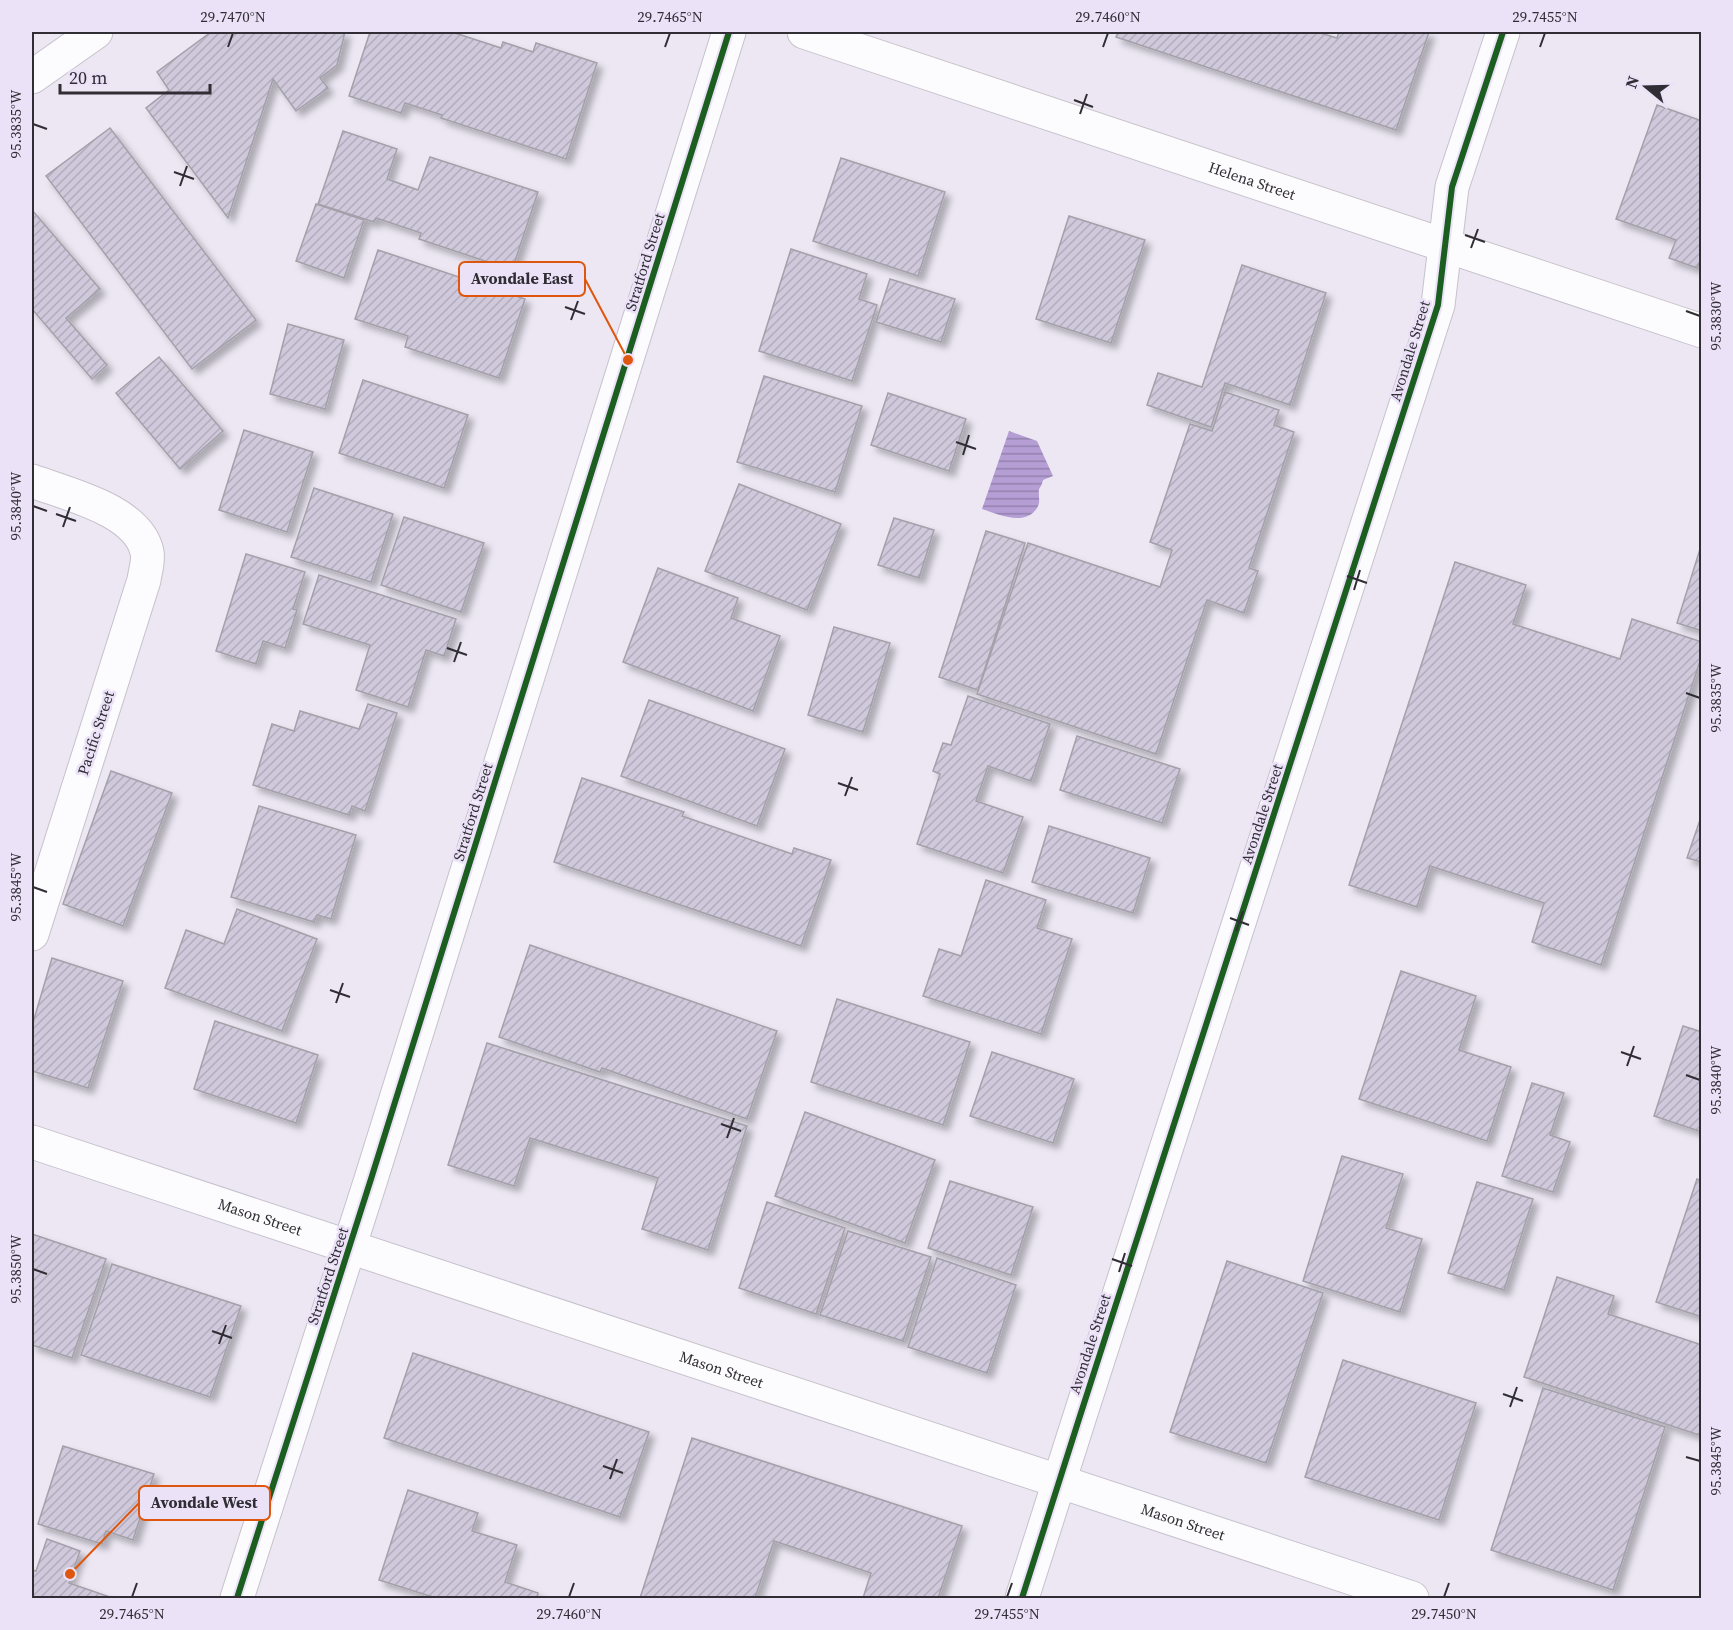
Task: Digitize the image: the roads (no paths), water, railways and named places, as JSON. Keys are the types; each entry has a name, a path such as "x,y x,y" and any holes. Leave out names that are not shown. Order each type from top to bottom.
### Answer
{"street":[{"path":"32,77 96,32"},
{"name":"Stratford Street","path":"237,1599 350,1247 729,32"},
{"name":"Helena Street","path":"804,32 1701,331"},
{"name":"Avondale Street","path":"1022,1599 1438,304 1452,187 1503,32"},
{"name":"Pacific Street","path":"32,481 122,517 137,532 147,553 144,580 32,934"},
{"name":"Mason Street","path":"32,1142 1412,1599"}],"place":[{"name":"Avondale East","path":"628,360"},
{"name":"Avondale West","path":"70,1574"}]}
